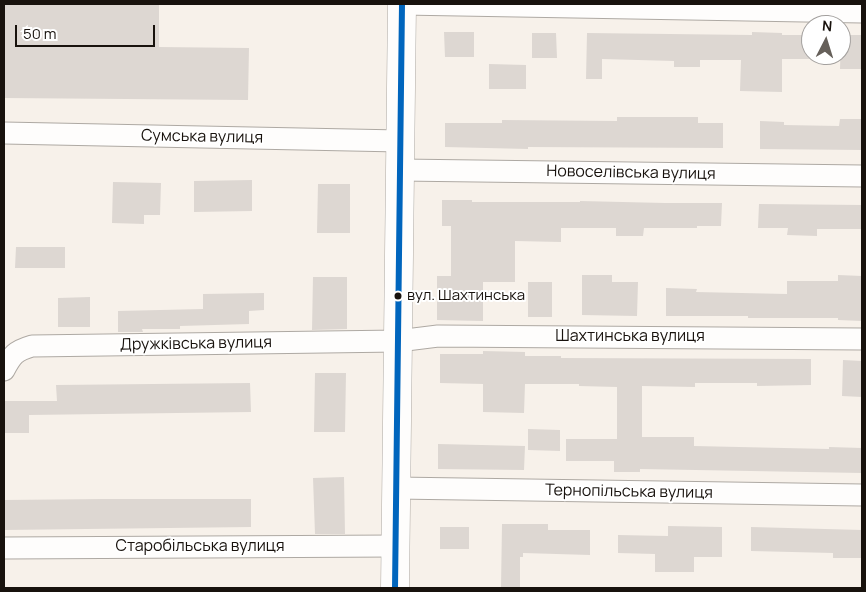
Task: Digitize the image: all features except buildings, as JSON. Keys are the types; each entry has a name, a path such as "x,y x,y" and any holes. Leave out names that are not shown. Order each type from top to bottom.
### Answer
{"main road":[{"path":"395,588 402,4"}],"street":[{"path":"402,4 862,12"},
{"name":"Сумська вулиця","path":"4,134 400,141"},
{"name":"Новоселівська вулиця","path":"400,170 862,176"},
{"name":"Шахтинська вулиця","path":"398,342 438,336 862,340"},
{"name":"Дружківська вулиця","path":"4,370 10,357 20,350 32,346 398,342"},
{"name":"Тернопільська вулиця","path":"396,488 862,495"},
{"name":"Старобільська вулиця","path":"4,548 396,546"}],"transit line":[{"path":"395,588 402,4"}],"place":[{"name":"вул. Шахтинська","path":"398,296"}]}
